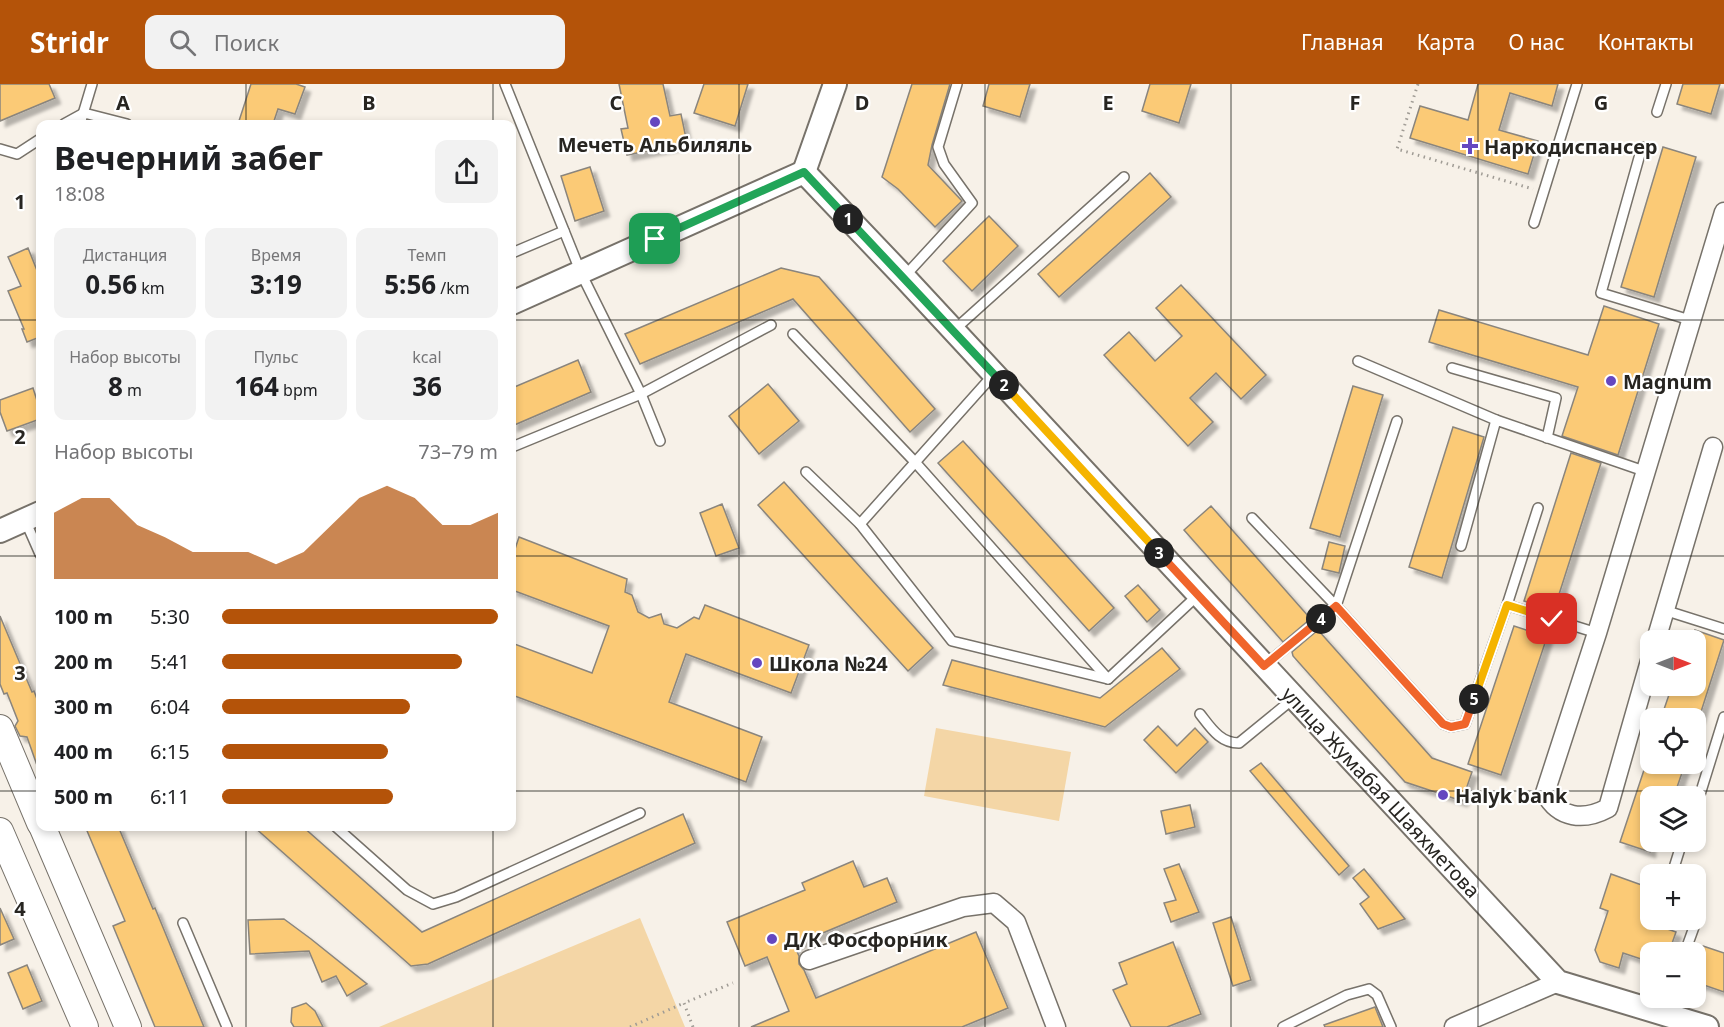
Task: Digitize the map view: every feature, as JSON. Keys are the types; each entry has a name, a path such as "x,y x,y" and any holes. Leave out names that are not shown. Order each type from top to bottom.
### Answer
{"main road":[{"path":"0,728 36,813"},
{"path":"0,831 85,1027"},
{"path":"44,831 128,1027"}],"street":[{"path":"516,301 804,172 835,84"},
{"name":"улица Жумабая Шаяхметова","path":"804,172 1558,982"},
{"path":"1640,696 1608,808 1595,815 1578,815 1562,812 1551,804 1545,793 1597,633 1724,212"},
{"path":"1659,630 1713,447"},
{"path":"0,531 33,516"},
{"path":"809,960 963,907 994,903 1016,922 1056,1027"},
{"path":"1454,1027 1558,982 1640,1000"},
{"path":"1670,1008 1707,1027"}],"lane":[{"path":"81,120 92,84"},
{"path":"505,84 581,273 640,394 660,441"},
{"path":"904,277 972,203 944,164 938,147 957,84"},
{"path":"1534,223 1577,84"},
{"path":"1656,112 1666,84"},
{"path":"71,120 84,112 113,120"},
{"path":"0,149 17,154 36,142"},
{"path":"1642,147 1600,292 1690,320"},
{"path":"953,331 1124,177"},
{"path":"516,251 564,231"},
{"path":"516,445 640,394 771,325"},
{"path":"794,334 915,462 1108,680"},
{"path":"1358,361 1496,420 1644,471"},
{"path":"1452,368 1556,398 1547,438"},
{"path":"860,524 994,374"},
{"path":"1461,546 1496,420"},
{"path":"1264,666 1336,606 1397,421"},
{"path":"806,472 860,524 952,641 1108,680"},
{"path":"1252,518 1443,724 1458,727 1465,724 1538,508"},
{"path":"33,516 36,532"},
{"path":"1108,680 1198,595"},
{"path":"1507,605 1597,633"},
{"path":"1664,610 1724,630"},
{"path":"1200,714 1221,739 1229,743 1239,743 1294,698"},
{"path":"1703,786 1724,717"},
{"path":"341,831 407,890 433,904 456,897 640,813"},
{"path":"183,923 227,1027"},
{"path":"1283,1027 1347,995 1369,989 1377,995 1391,1027"}],"path":[{"path":"1418,84 1396,149 1544,192"},
{"path":"630,1027 734,983"},
{"path":"684,1003 693,1027"}],"shaded area":[{"path":"936,728 1071,752 1059,821 924,796"},
{"path":"640,918 685,1027 379,1027"}],"building":[{"path":"0,84 49,84 55,98 0,121"},
{"path":"251,84 296,84 305,87 295,114 278,109 274,120 239,120"},
{"name":"Мечеть Альбиляль","path":"619,84 663,84 670,116 681,114 687,143 627,155 621,129 628,128"},
{"path":"704,84 748,84 735,126 694,113"},
{"path":"912,84 950,84 928,165 962,201 935,227 898,189 882,177"},
{"path":"989,84 1030,84 1020,117 983,106"},
{"path":"1150,84 1191,84 1179,123 1142,111"},
{"path":"1478,84 1558,84 1552,106 1510,93 1499,130 1538,141 1528,174 1410,138 1420,106 1468,120"},
{"path":"1683,84 1720,84 1711,114 1677,104"},
{"path":"1663,147 1696,157 1654,297 1621,287"},
{"path":"590,167 604,211 575,221 561,176"},
{"path":"1150,173 1171,197 1059,297 1038,274"},
{"path":"989,216 1018,246 972,291 943,261"},
{"path":"28,248 36,268 36,339 27,342 8,291 21,286 8,257"},
{"path":"781,268 819,277 935,409 910,432 793,299 640,364 625,334"},
{"path":"1181,285 1266,375 1241,399 1216,373 1190,398 1213,422 1188,446 1104,355 1129,332 1155,361 1182,336 1156,308"},
{"name":"Magnum","path":"1604,306 1659,324 1618,455 1562,436 1578,387 1429,342 1439,310 1588,355"},
{"path":"578,360 591,392 516,424 516,386"},
{"path":"768,384 799,421 759,454 729,416"},
{"path":"1353,386 1383,395 1340,537 1310,528"},
{"path":"33,388 36,397 36,420 7,431 0,412 0,400"},
{"path":"1453,427 1484,437 1442,578 1409,567"},
{"path":"963,441 1114,608 1089,631 938,463"},
{"path":"1571,453 1601,463 1554,610 1524,601"},
{"path":"784,482 933,648 908,671 758,505"},
{"path":"722,504 739,548 716,556 700,513"},
{"path":"1211,506 1309,617 1307,618 1309,620 1283,642 1184,530"},
{"name":"Школа №24","path":"519,537 627,579 625,592 632,595 638,612 649,618 661,614 664,624 677,628 694,617 699,619 705,605 809,645 791,693 686,654 669,702 762,737 746,782 516,696 516,644 592,673 609,626 516,591 516,546"},
{"path":"1329,542 1345,546 1339,573 1322,569"},
{"path":"1138,585 1160,610 1147,622 1125,596"},
{"path":"0,616 32,692 34,691 36,696 36,762 27,737 20,736 15,726 18,721 7,693 4,694 0,684"},
{"path":"1514,626 1547,637 1501,775 1468,764"},
{"path":"1318,630 1432,758 1472,772 1462,801 1405,782 1293,656 1292,652"},
{"path":"1706,634 1724,640 1702,708 1664,708 1669,696 1706,696"},
{"path":"1162,648 1180,669 1105,727 943,685 952,660 1100,698"},
{"path":"1158,726 1177,746 1195,728 1208,742 1176,773 1144,740"},
{"path":"1261,763 1349,866 1339,875 1250,771"},
{"path":"1643,774 1682,774 1677,786 1640,786 1640,849 1620,842"},
{"path":"1190,805 1195,827 1166,834 1161,811"},
{"path":"683,814 695,843 428,964 411,966 259,831 308,831 422,932"},
{"path":"87,831 120,831 204,1027 155,1027 113,926 125,921"},
{"name":"Д/К Фосфорник","path":"853,861 864,887 887,878 897,902 794,945 799,956 799,964 816,998 976,932 1008,1008 962,1027 751,1027 789,1011 767,957 745,966 727,922 805,890 802,883"},
{"path":"1179,864 1199,912 1171,922 1164,903 1176,900 1164,869"},
{"path":"1364,869 1405,919 1378,929 1360,904 1369,897 1353,878"},
{"path":"1611,874 1640,884 1640,930 1676,932 1672,942 1640,942 1640,959 1623,953 1619,968 1600,962 1595,950 1608,911 1600,908"},
{"path":"0,908 14,939 0,945"},
{"path":"1231,917 1251,980 1233,986 1213,923"},
{"path":"284,919 367,984 347,996 336,976 322,982 309,951 250,954 248,920"},
{"path":"1173,942 1201,1014 1167,1027 1131,1027 1113,990 1127,984 1119,963"},
{"path":"1706,947 1724,953 1724,992 1706,986"},
{"path":"27,965 42,1001 23,1009 8,973"},
{"path":"306,1003 315,1011 323,1027 294,1027 291,1022 292,1008"},
{"path":"1375,1007 1383,1027 1325,1027 1324,1025"}],"place":[{"name":"Мечеть Альбиляль","path":"655,122"},
{"name":"Наркодиспансер","path":"1470,146"},
{"name":"Magnum","path":"1611,381"},
{"name":"Школа №24","path":"757,663"},
{"name":"Halyk bank","path":"1443,795"},
{"name":"Д/К Фосфорник","path":"772,939"}],"route":[{"path":"655,239 804,172 1264,666 1336,606 1443,724 1458,727 1465,724 1507,605 1552,619"}]}
